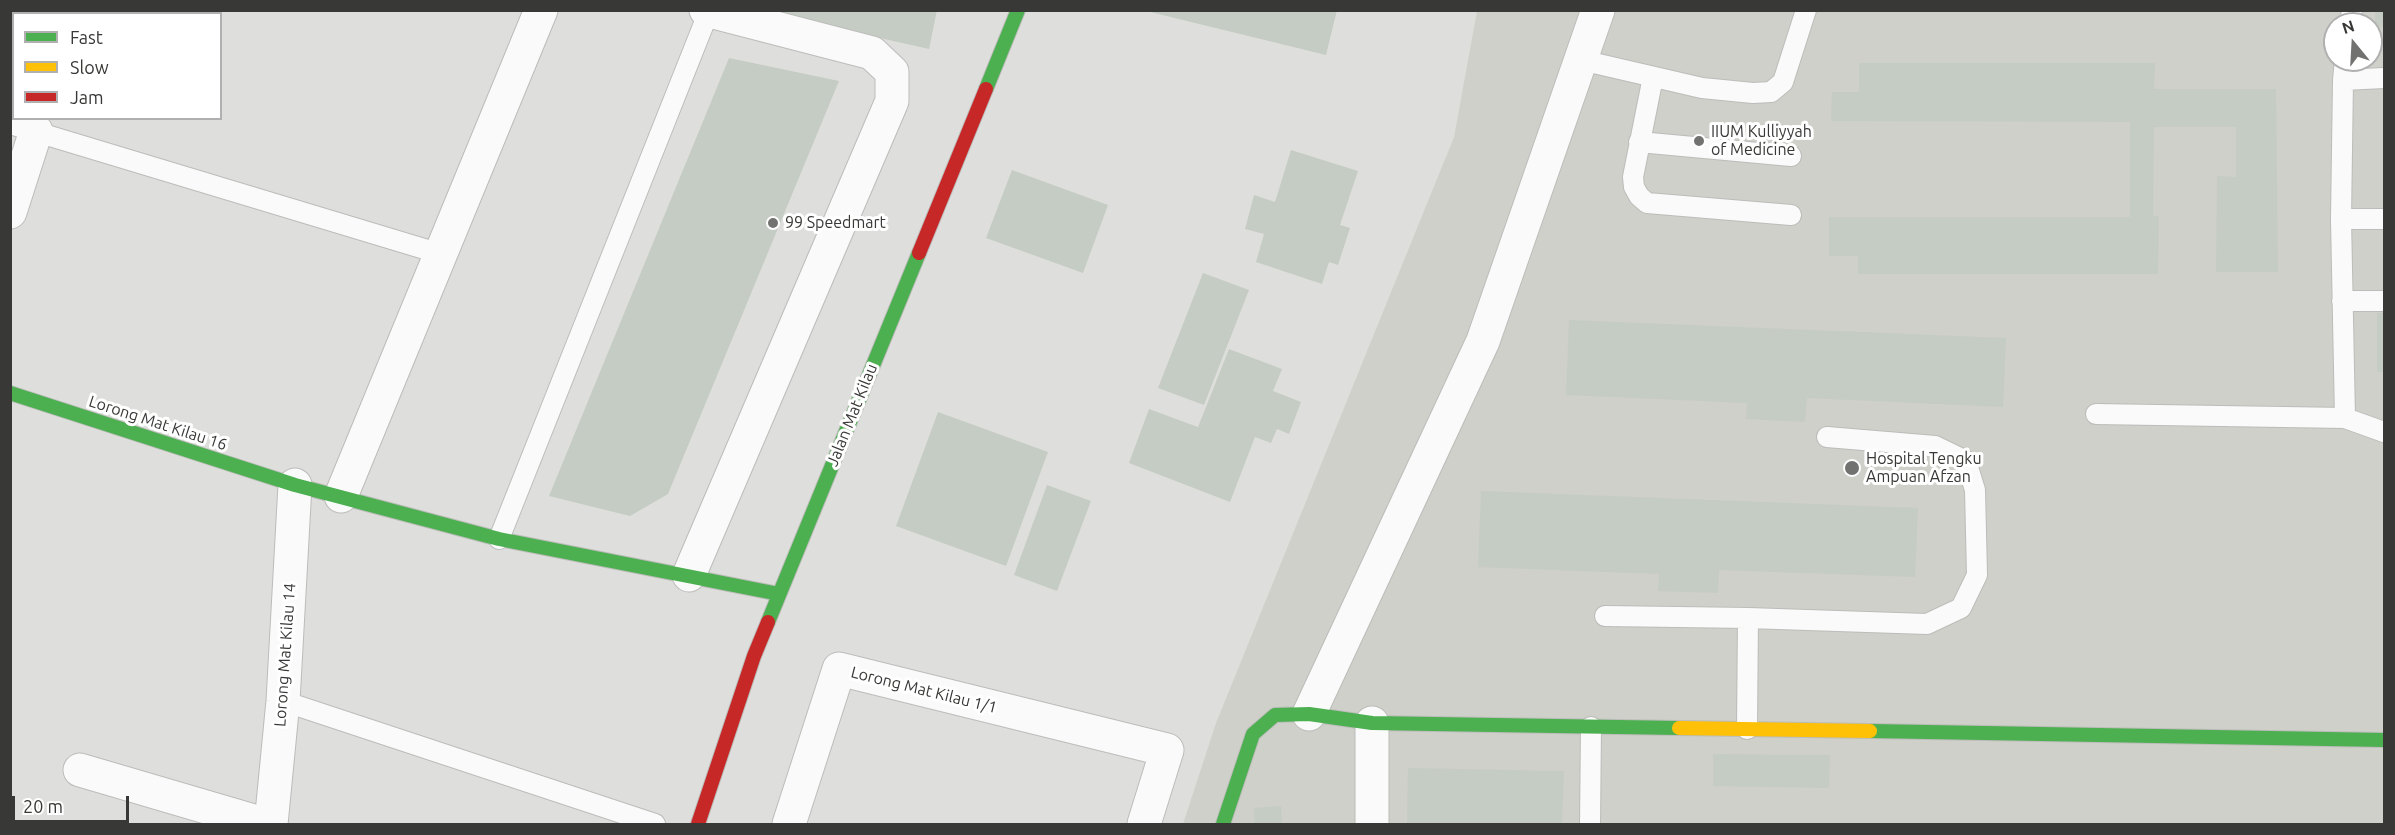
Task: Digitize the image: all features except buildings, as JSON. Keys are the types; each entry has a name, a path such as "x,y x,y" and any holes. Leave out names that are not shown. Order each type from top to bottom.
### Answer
{"street":[{"path":"341,496 541,10"},
{"name":"Jalan Mat Kilau","path":"698,825 754,656 778,594 1018,10"},
{"path":"1309,714 1483,341 1598,10"},
{"path":"689,575 892,101 892,72 872,53 707,11"},
{"path":"10,212 23,128"},
{"name":"Lorong Mat Kilau 16","path":"10,393 295,484 500,539 778,594"},
{"name":"Lorong Mat Kilau 14","path":"271,825 283,701 295,484"},
{"name":"Lorong Mat Kilau 1/1","path":"789,825 839,669 1167,750 1144,825"},
{"path":"1223,825 1253,734 1275,715 1309,714 1372,723 2385,740"},
{"path":"1372,723 1372,825"},
{"path":"80,770 264,825"}],"lane":[{"path":"1581,60 1702,88 1753,93 1771,92 1783,82 1806,10"},
{"path":"500,539 707,11"},
{"path":"2344,72 2341,219 2344,418"},
{"path":"1653,77 1633,177 1634,187 1639,196 1647,203 1791,215"},
{"path":"2343,80 2385,78"},
{"path":"23,128 441,254"},
{"path":"1640,142 1791,156"},
{"path":"2341,219 2385,219"},
{"path":"2342,301 2385,301"},
{"path":"2096,414 2344,418 2385,432"},
{"path":"1605,616 1927,624 1961,608 1977,575 1975,490 1966,461 1935,446 1827,437"},
{"path":"1747,729 1748,618"},
{"path":"283,701 655,825"},
{"path":"1590,825 1591,727"}],"shaded area":[{"name":"Hospital Tengku Ampuan Afzan","path":"1477,11 2384,11 2384,824 1183,824 1216,723 1454,137"}],"traffic: fast":[{"path":"986,89 1018,10"},
{"path":"768,622 919,253"},
{"path":"10,393 295,485 499,539 779,594"},
{"path":"1223,824 1253,734 1275,715 1309,714 1372,723 1679,728"},
{"path":"1870,731 2384,740"}],"traffic: slow":[{"path":"1679,728 1870,731"}],"traffic: jam":[{"path":"919,253 986,89"},
{"path":"698,824 754,656 768,622"}],"place":[{"name":"IIUM Kulliyyah of Medicine","path":"1699,141"},
{"name":"99 Speedmart","path":"773,223"},
{"name":"Hospital Tengku Ampuan Afzan","path":"1852,468"}]}
